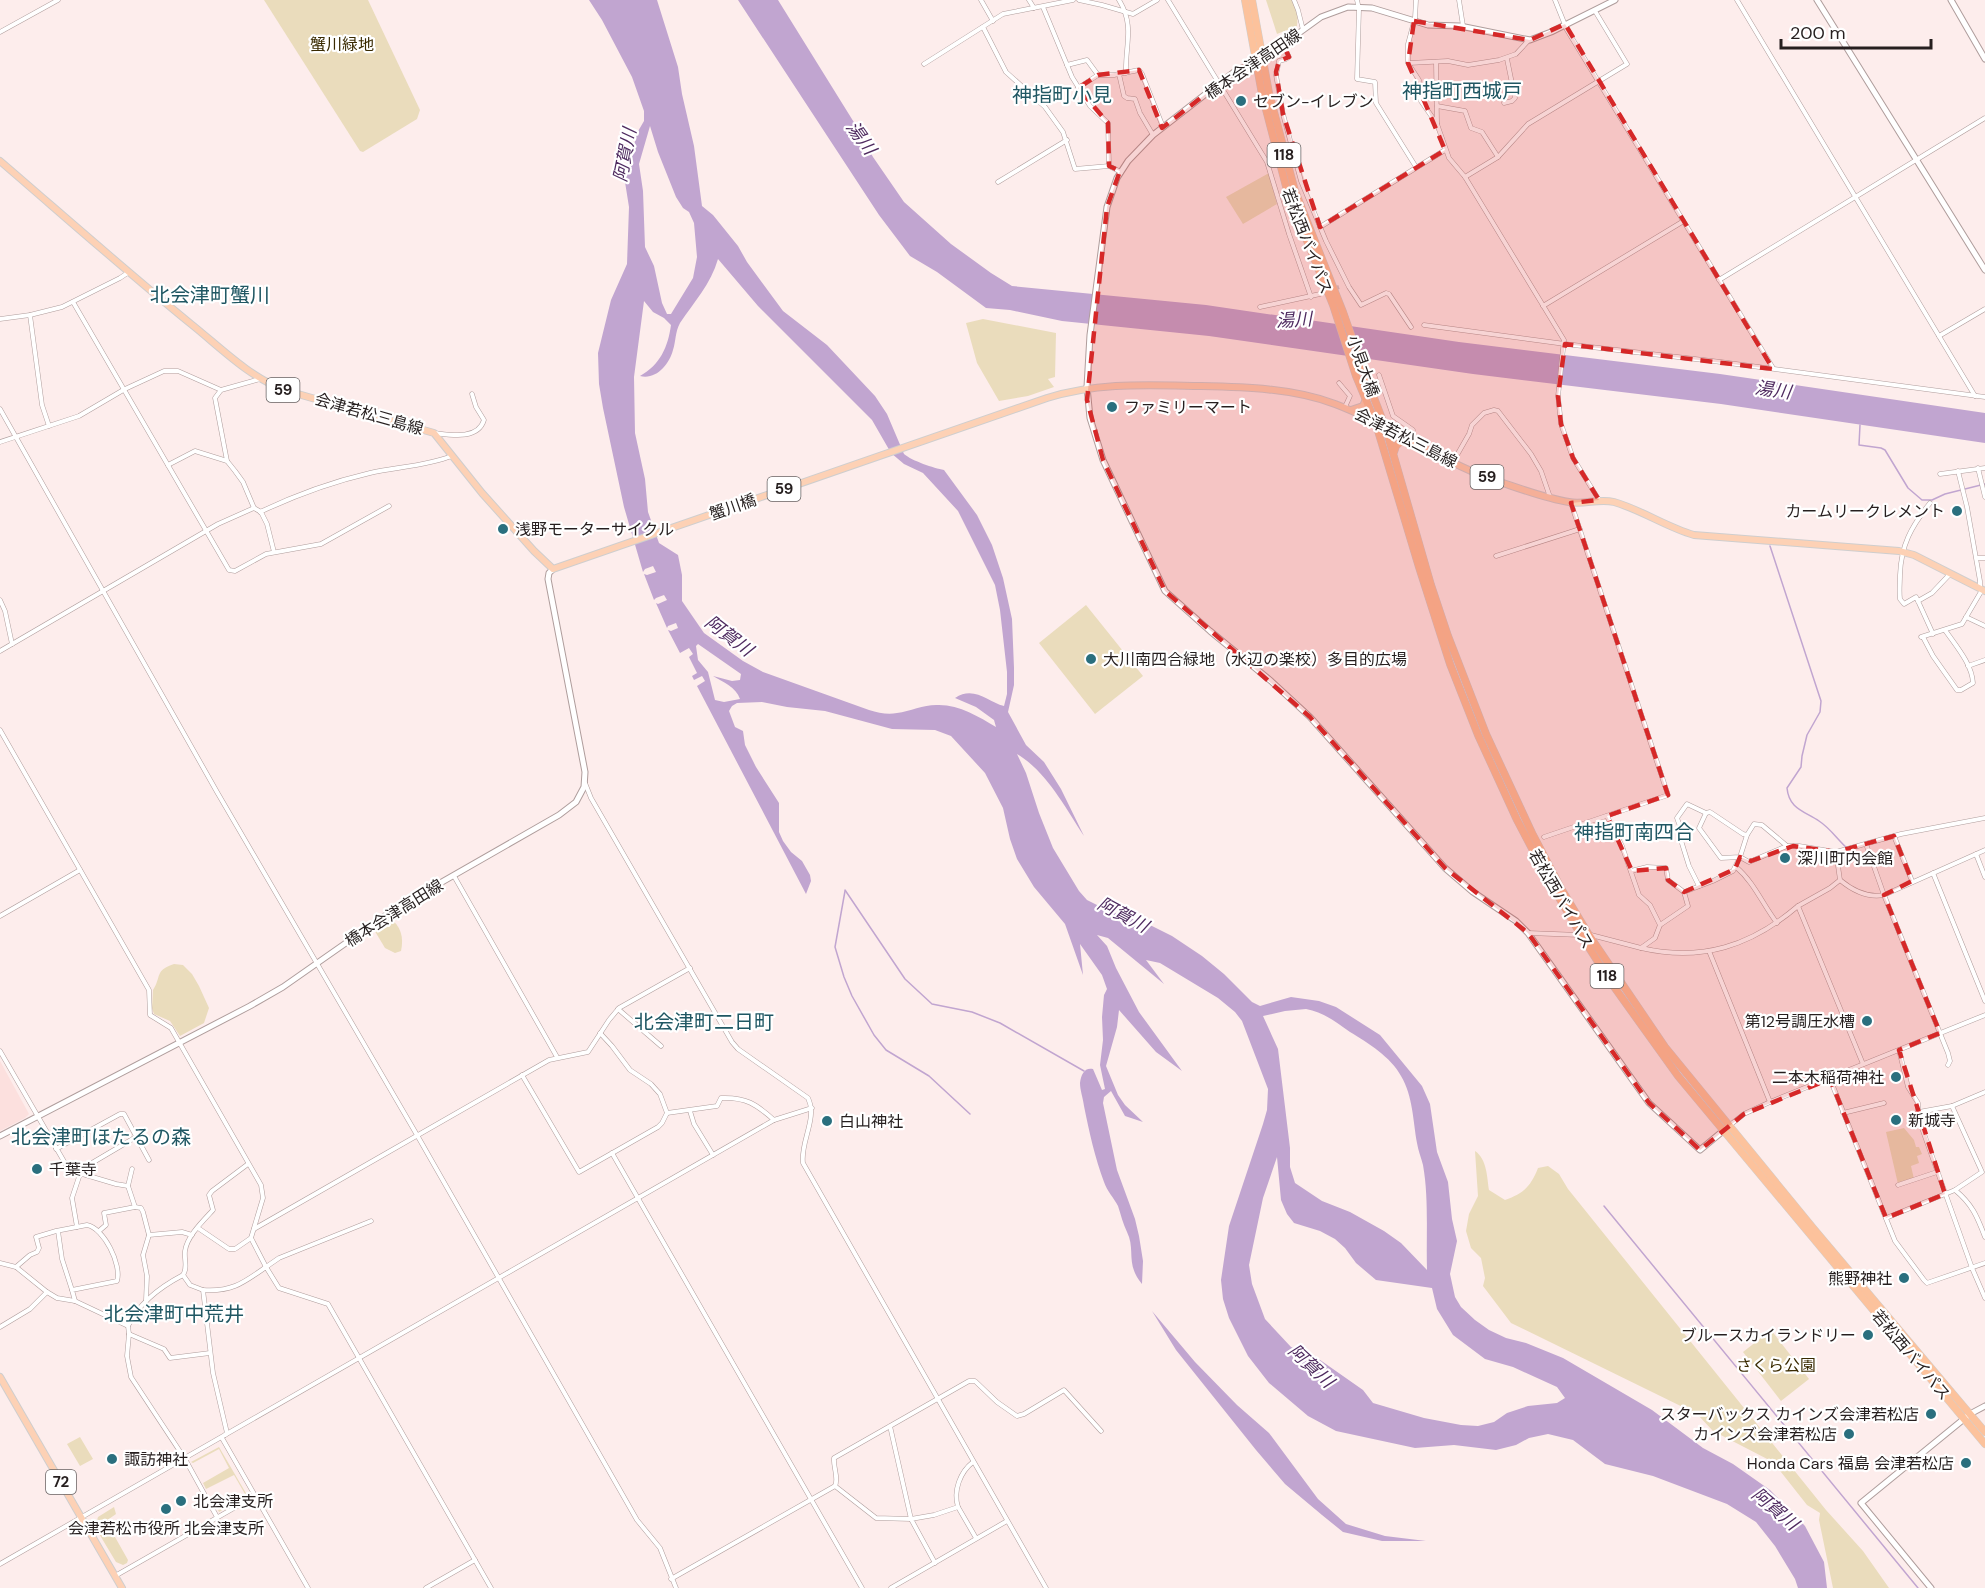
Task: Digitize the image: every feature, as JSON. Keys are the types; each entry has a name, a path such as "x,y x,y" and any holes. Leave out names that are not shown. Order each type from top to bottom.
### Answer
{"highway":[{"name":"若松西バイパス","path":"1245,0 1295,191 1336,304"},
{"name":"若松西バイパス","path":"1252,0 1259,59"},
{"name":"小見大橋","path":"1336,304 1386,429"},
{"name":"小見大橋","path":"1336,304 1356,376 1376,424"},
{"name":"若松西バイパス","path":"1376,424 1450,664 1517,820 1560,901 1612,984 1678,1076 1883,1312 1967,1417 1985,1444"},
{"name":"若松西バイパス","path":"1386,429 1448,636 1486,734 1532,833 1589,935 1665,1047 1726,1129"},
{"path":"1394,454 1395,448 1401,442 1411,442"},
{"name":"若松西バイパス","path":"1967,1417 1985,1432"}],"main road":[{"path":"1529,40 1615,0"},
{"path":"1817,0 1985,270"},
{"path":"1951,0 1985,60"},
{"name":"橋本会津高田線","path":"1529,40 1463,26 1428,26 1357,3 1332,12 1259,59 1234,72 1153,135 1128,161 1111,192 1107,207 1090,335 1087,400 1092,427 1103,460 1165,591 1310,717 1445,868 1473,892 1516,921 1528,933 1649,1103 1700,1150 1726,1129"},
{"name":"会津若松三島線","path":"0,162 237,363 260,379 284,390 434,433 467,477 553,569"},
{"name":"会津若松三島線","path":"991,417 1057,394 1087,387 1123,384 1255,389 1313,397 1348,409 1411,442 1491,479 1550,497 1571,503 1599,500 1624,505 1677,530 1694,535 1903,552 1914,555 1982,590"},
{"path":"1348,409 1363,406 1366,399"},
{"name":"蟹川橋","path":"553,569 991,417"},
{"path":"553,569 548,579 584,763 585,782"},
{"name":"橋本会津高田線","path":"0,1136 283,987 384,916 559,815 576,802 585,782"},
{"name":"72","path":"0,1377 122,1588"},
{"path":"1931,1588 1861,1503 1967,1417 1985,1406"}],"street":[{"path":"0,32 58,0"},
{"path":"981,0 993,21"},
{"path":"1029,0 1034,8"},
{"path":"924,64 1007,13 1073,0"},
{"path":"1078,0 1133,14 1157,0"},
{"path":"1119,0 1125,13 1129,36 1126,73"},
{"path":"1168,0 1268,164 1311,297"},
{"path":"1294,0 1303,30"},
{"path":"1416,0 1408,44 1408,63 1419,80 1418,92 1421,101 1437,123"},
{"path":"1459,0 1463,26"},
{"path":"1555,0 1565,24 1599,82 1773,369"},
{"path":"1737,0 1975,396"},
{"path":"1357,3 1357,78 1375,82 1376,103 1416,167"},
{"path":"1043,7 1078,88 1092,109 1108,123 1109,166"},
{"path":"1465,177 1498,157 1528,124 1628,64 1594,10"},
{"path":"983,27 1006,72 1044,107 1067,140 1075,169 1109,166 1121,172"},
{"path":"1408,63 1455,61 1468,65 1507,59 1516,54 1529,40"},
{"path":"1283,44 1288,57 1279,61 1276,72 1283,114 1298,170 1345,284 1361,305 1384,294 1389,294 1411,327"},
{"path":"1504,103 1515,98 1507,59"},
{"path":"1067,65 1087,60 1098,75"},
{"path":"1436,62 1437,123 1445,150 1465,177 1561,332 1565,344 1558,396 1561,424 1573,458 1599,500"},
{"path":"1078,88 1098,75 1136,70 1141,72 1163,127"},
{"path":"1119,74 1124,96 1135,99 1153,135"},
{"path":"1437,106 1465,111 1471,128 1482,132 1498,157"},
{"path":"1719,280 1985,118"},
{"path":"998,182 1067,140"},
{"path":"1320,227 1445,150"},
{"path":"1544,306 1683,222"},
{"path":"0,319 62,307 129,272"},
{"path":"1260,307 1320,294"},
{"path":"73,302 229,570 235,571 266,554 321,544 389,506"},
{"path":"1939,336 1985,309"},
{"path":"30,315 42,405 49,426"},
{"path":"1424,325 1985,398"},
{"path":"0,442 79,416 125,389 151,376 170,370 192,376 220,390 260,379"},
{"path":"1379,375 1379,381 1393,416 1413,430 1411,442"},
{"path":"1339,383 1350,396 1348,409"},
{"path":"220,390 215,398 227,461 243,482 254,508 260,512 267,524 274,552"},
{"path":"434,433 462,435 481,426 484,420 476,407 472,394"},
{"path":"0,409 217,792 417,1135 637,1520 660,1548 676,1588"},
{"path":"1453,462 1472,425 1488,411 1498,411 1531,454 1541,471 1550,497"},
{"path":"168,465 195,451 227,461"},
{"path":"260,512 297,494 322,486 370,473 417,466 452,455"},
{"path":"1978,468 1985,496"},
{"path":"1940,474 1985,468"},
{"path":"1946,630 1968,666 1973,683 1959,691 1922,637 1962,624 1982,590 1958,471"},
{"path":"1544,837 1668,795 1571,503"},
{"path":"1930,503 1906,541 1899,596 1904,604 1916,597 1933,634"},
{"path":"0,651 229,518 254,508"},
{"path":"1496,556 1581,529"},
{"path":"1977,558 1985,558"},
{"path":"1918,601 1932,593 1950,573"},
{"path":"0,601 12,644"},
{"path":"1966,617 1985,626"},
{"path":"1968,666 1985,660"},
{"path":"0,730 149,990 150,1015 171,1028 263,1192 251,1238 235,1249 229,1249 198,1228"},
{"path":"585,782 591,798 738,1049 806,1095 810,1101 812,1108 803,1150 803,1163 1046,1588"},
{"path":"1699,886 1684,855 1679,834 1682,832 1682,827 1677,818 1687,804 1710,813 1748,835"},
{"path":"1706,813 1698,828 1721,858 1740,857 1749,862 1787,846 1836,852 1894,836 1985,818"},
{"path":"1607,816 1622,846 1640,895 1650,905 1660,925"},
{"path":"1684,892 1713,881 1736,867 1748,835 1757,823 1787,846"},
{"path":"1894,836 1912,881"},
{"path":"1866,844 1884,895 1940,1033 1950,1061 1948,1065"},
{"path":"1836,852 1840,880 1870,896 1884,895 1985,850"},
{"path":"1976,854 1985,877"},
{"path":"1631,871 1647,867 1666,868 1668,880 1684,892 1688,906 1660,925 1655,938 1641,948"},
{"path":"1736,867 1749,880 1777,923"},
{"path":"0,916 80,870"},
{"path":"1933,873 1985,1001"},
{"path":"454,876 557,1057"},
{"path":"1528,933 1589,935 1673,954 1725,949 1777,923 1798,906 1840,880"},
{"path":"1798,906 1863,1064"},
{"path":"1709,951 1770,1102"},
{"path":"254,1230 522,1075 557,1057 588,1052 618,1009 690,968"},
{"path":"618,1009 661,1046"},
{"path":"1726,1129 1744,1114 1770,1102 1985,1015"},
{"path":"522,1075 579,1172 661,1125 667,1113 660,1094 651,1084 630,1070 600,1033"},
{"path":"1899,1050 1908,1087 1918,1103 1918,1117 1937,1172 1985,1298"},
{"path":"0,1051 69,1170 128,1186"},
{"path":"1830,1079 1895,1241 1927,1283 1985,1263"},
{"path":"1919,1112 1953,1106 1985,1092"},
{"path":"667,1113 717,1106 721,1098 741,1098 754,1104 774,1120"},
{"path":"1844,1113 1884,1103"},
{"path":"1886,1218 1955,1190 1982,1172 1983,1165 1953,1106"},
{"path":"0,1564 774,1120 812,1108"},
{"path":"690,1111 694,1124 713,1155"},
{"path":"56,1149 123,1114 149,1160"},
{"path":"76,1227 72,1198 77,1174 136,1137"},
{"path":"612,1153 862,1588"},
{"path":"218,1517 185,1459 131,1377 127,1356 128,1326 146,1300 183,1275 186,1269 185,1249 192,1235 213,1210 208,1198 212,1191 249,1164"},
{"path":"132,1170 128,1186 135,1207"},
{"path":"1898,1185 1937,1172"},
{"path":"1955,1190 1964,1201 1971,1204 1985,1237"},
{"path":"99,1231 106,1225 104,1213 141,1208 149,1236 143,1255 147,1276 146,1300"},
{"path":"183,1275 190,1285 203,1290 226,1290 239,1286 293,1252 371,1221"},
{"path":"16,1267 37,1252 39,1248 36,1237 76,1227 92,1226 99,1231 113,1255 119,1275 117,1281 72,1290"},
{"path":"58,1231 75,1301"},
{"path":"149,1236 182,1232 192,1235"},
{"path":"251,1238 279,1288 328,1304 491,1588"},
{"path":"0,1263 16,1267 57,1298 75,1301 128,1326"},
{"path":"203,1290 210,1353 226,1433 223,1437"},
{"path":"0,1328 30,1309 47,1292"},
{"path":"129,1334 164,1349 170,1358 210,1353"},
{"path":"671,1579 835,1486 837,1482 833,1466 834,1458 969,1381 974,1380 997,1402 1014,1415 1019,1416 1064,1390 1101,1431"},
{"path":"891,1426 911,1519 935,1563"},
{"path":"223,1437 308,1588"},
{"path":"973,1461 964,1470 957,1490 958,1507 976,1538"},
{"path":"835,1486 876,1518 911,1519 934,1515 958,1507"},
{"path":"116,1576 255,1496"},
{"path":"891,1588 1007,1521"},
{"path":"426,1588 475,1560"}],"highlighted area":[{"path":"1414,21 1530,40 1565,24 1773,369 1565,344 1558,396 1561,424 1573,458 1599,500 1571,503 1668,795 1607,816 1632,871 1666,868 1668,880 1684,892 1735,869 1740,857 1751,861 1793,846 1836,852 1894,836 1912,881 1884,895 1940,1033 1899,1050 1945,1194 1886,1218 1830,1079 1744,1114 1700,1150 1649,1103 1528,933 1445,868 1310,717 1165,591 1103,460 1087,400 1107,207 1120,171 1109,166 1108,123 1078,88 1098,75 1139,70 1162,128 1234,72 1283,44 1289,57 1279,61 1276,72 1283,114 1320,227 1445,150 1408,63"}],"shaded area":[{"path":"0,1061 29,1114 0,1131"}],"green space":[{"name":"蟹川緑地","path":"264,0 368,0 420,110 417,119 363,152 360,151"},
{"path":"1266,0 1292,0 1298,13 1297,26 1277,34"},
{"path":"1269,173 1277,204 1243,224 1226,197"},
{"path":"983,319 1056,333 1055,377 1048,379 1054,387 1028,396 999,401 977,363 966,323"},
{"name":"大川南四合緑地（水辺の楽校）多目的広場","path":"1086,605 1143,676 1095,714 1039,643"},
{"path":"389,917 399,928 402,936 401,951 395,953 385,948 373,928"},
{"path":"174,964 183,965 192,974 209,1008 204,1023 180,1036 170,1021 154,1014 152,1008 153,990 159,974"},
{"path":"1904,1128 1922,1154 1917,1156 1919,1163 1911,1166 1914,1179 1898,1184 1886,1132"},
{"path":"1475,1151 1484,1163 1489,1190 1505,1200 1526,1188 1533,1180 1538,1168 1548,1166 1559,1174 1568,1189 1826,1510 1863,1551 1889,1588 1833,1588 1819,1520 1820,1513 1807,1505 1773,1462 1713,1431 1697,1414 1511,1323 1483,1286 1485,1278 1481,1258 1471,1248 1466,1231 1469,1214 1478,1196"},
{"name":"さくら公園","path":"1771,1330 1809,1379 1781,1401 1743,1352"},
{"path":"80,1437 93,1459 80,1466 67,1444"},
{"path":"219,1447 247,1495 219,1512 218,1510 245,1494 234,1475 206,1489 203,1483 229,1468 219,1449 191,1462"},
{"path":"114,1507 116,1514 106,1521 128,1560 123,1565 116,1562 95,1527 98,1517"}],"water":[{"name":"阿賀川","path":"589,0 657,0 678,67 694,146 702,206 713,215 738,246 783,311 827,345 875,396 887,414 904,454 918,462 944,470 977,515 992,545 1003,578 1012,619 1014,685 1008,712 1026,745 1044,762 1061,789 1084,836 1046,780 1017,754 1053,848 1079,891 1087,900 1105,909 1172,936 1202,956 1252,1002 1260,1006 1291,997 1319,1001 1336,1007 1380,1035 1422,1086 1430,1104 1437,1152 1448,1182 1457,1241 1450,1274 1455,1297 1461,1307 1489,1330 1563,1358 1652,1410 1703,1448 1733,1464 1770,1490 1805,1526 1824,1562 1827,1588 1798,1588 1775,1546 1756,1522 1727,1504 1653,1476 1605,1464 1573,1440 1548,1434 1496,1450 1454,1445 1415,1448 1336,1431 1308,1416 1269,1383 1248,1356 1229,1318 1223,1299 1221,1280 1229,1226 1267,1110 1268,1089 1242,1021 1218,998 1160,963 1146,960 1164,984 1108,938 1097,935 1107,946 1139,1012 1182,1071 1156,1052 1119,1010 1117,1027 1106,1066 1118,1095 1143,1122 1125,1116 1111,1091 1104,1097 1103,1103 1117,1170 1139,1236 1143,1261 1142,1284 1132,1264 1130,1239 1118,1206 1105,1185 1098,1164 1080,1086 1084,1072 1093,1069 1102,1090 1105,1089 1100,1065 1104,995 1107,989 1102,975 1080,944 1083,975 1065,924 1034,887 1017,859 1003,808 985,773 951,736 935,730 892,729 825,711 762,702 737,703 732,706 729,711 735,727 743,731 745,745 756,767 779,803 779,832 783,841 802,861 810,875 811,881 806,894 697,686 705,681 702,676 694,680 692,676 697,673 689,657 693,654 689,648 680,653 668,630 678,628 676,623 667,628 656,603 667,600 664,595 654,600 644,574 656,572 653,566 643,572 624,507 603,408 599,384 598,353 611,300 627,264 629,207 625,182 637,133 644,121 644,111 632,77","holes":["650,126 676,197 683,208 689,212 694,223 697,257 693,278 671,314 667,314 662,303 654,266 645,247 643,191 639,164","718,259 758,306 872,420 891,453 904,464 923,473 958,511 995,585 1007,672 1007,694 1004,706 975,694 962,694 955,698 976,707 994,720 996,727 969,712 947,706 934,705 894,714 876,712 763,672 743,661 704,633 682,601 682,575 678,555 659,543 648,512 645,479 635,433 634,377 644,301 653,312 671,325 662,355 647,372 640,376 646,377 665,366 673,350 680,323 707,285","698,644 741,674 740,680 732,681 713,676 732,688 740,699 724,702 715,700 708,672 698,660 696,646","1306,1009 1318,1012 1371,1046 1397,1069 1408,1092 1425,1178 1427,1270 1401,1243 1384,1231 1350,1212 1322,1201 1295,1183 1290,1167 1290,1148 1278,1049 1263,1016","1277,1157 1281,1200 1294,1223 1320,1231 1335,1239 1356,1263 1376,1280 1432,1288 1437,1309 1453,1335 1485,1359 1513,1367 1557,1387 1565,1398 1557,1403 1528,1406 1507,1413 1494,1422 1478,1426 1424,1418 1373,1403 1363,1390 1313,1355 1291,1347 1265,1319 1252,1284 1249,1265 1263,1198"]},
{"name":"湯川","path":"738,0 778,0 873,157 904,202 951,244 1012,286 1206,305 1459,342 1720,374 1985,413 1985,443 1721,404 1473,374 1209,336 1062,321 1010,310 986,308 937,272 910,256 879,215"},
{"path":"1152,1311 1195,1362 1237,1405 1269,1433 1318,1499 1346,1524 1385,1536 1426,1541 1382,1541 1343,1532 1285,1484 1176,1350"}],"waterway":[{"path":"1860,425 1859,445 1885,450 1908,488 1922,500 1932,500 1945,494 1985,484"},
{"path":"1770,546 1821,701 1820,712 1807,735 1801,767 1787,788 1788,795 1794,805 1823,824 1847,848"},
{"path":"845,890 905,979 932,1004 972,1012 1000,1023 1084,1071"},
{"path":"845,891 835,947 852,996 874,1035 886,1050 929,1076 970,1114"},
{"path":"1604,1206 1918,1588"}],"tunnel":[{"path":"1320,294 1339,287"}],"place":[{"name":"セブン-イレブン","path":"1241,101"},
{"name":"ファミリーマート","path":"1112,407"},
{"name":"カームリークレメント","path":"1957,511"},
{"name":"浅野モーターサイクル","path":"503,529"},
{"name":"大川南四合緑地（水辺の楽校）多目的広場","path":"1091,659"},
{"name":"深川町内会館","path":"1785,858"},
{"name":"第12号調圧水槽","path":"1867,1021"},
{"name":"二本木稲荷神社","path":"1896,1077"},
{"name":"新城寺","path":"1896,1120"},
{"name":"白山神社","path":"827,1121"},
{"name":"千葉寺","path":"37,1169"},
{"name":"熊野神社","path":"1904,1278"},
{"name":"ブルースカイランドリー","path":"1868,1335"},
{"name":"スターバックス カインズ会津若松店","path":"1931,1414"},
{"name":"カインズ会津若松店","path":"1849,1434"},
{"name":"諏訪神社","path":"112,1459"},
{"name":"Honda Cars 福島 会津若松店","path":"1966,1463"},
{"name":"北会津支所","path":"181,1501"},
{"name":"会津若松市役所 北会津支所","path":"166,1509"}],"district":[{"name":"神指町西城戸","path":"1462,91"},
{"name":"神指町小見","path":"1062,95"},
{"name":"北会津町蟹川","path":"210,295"},
{"name":"神指町南四合","path":"1634,832"},
{"name":"北会津町二日町","path":"704,1022"},
{"name":"北会津町ほたるの森","path":"101,1137"},
{"name":"北会津町中荒井","path":"174,1314"}]}
